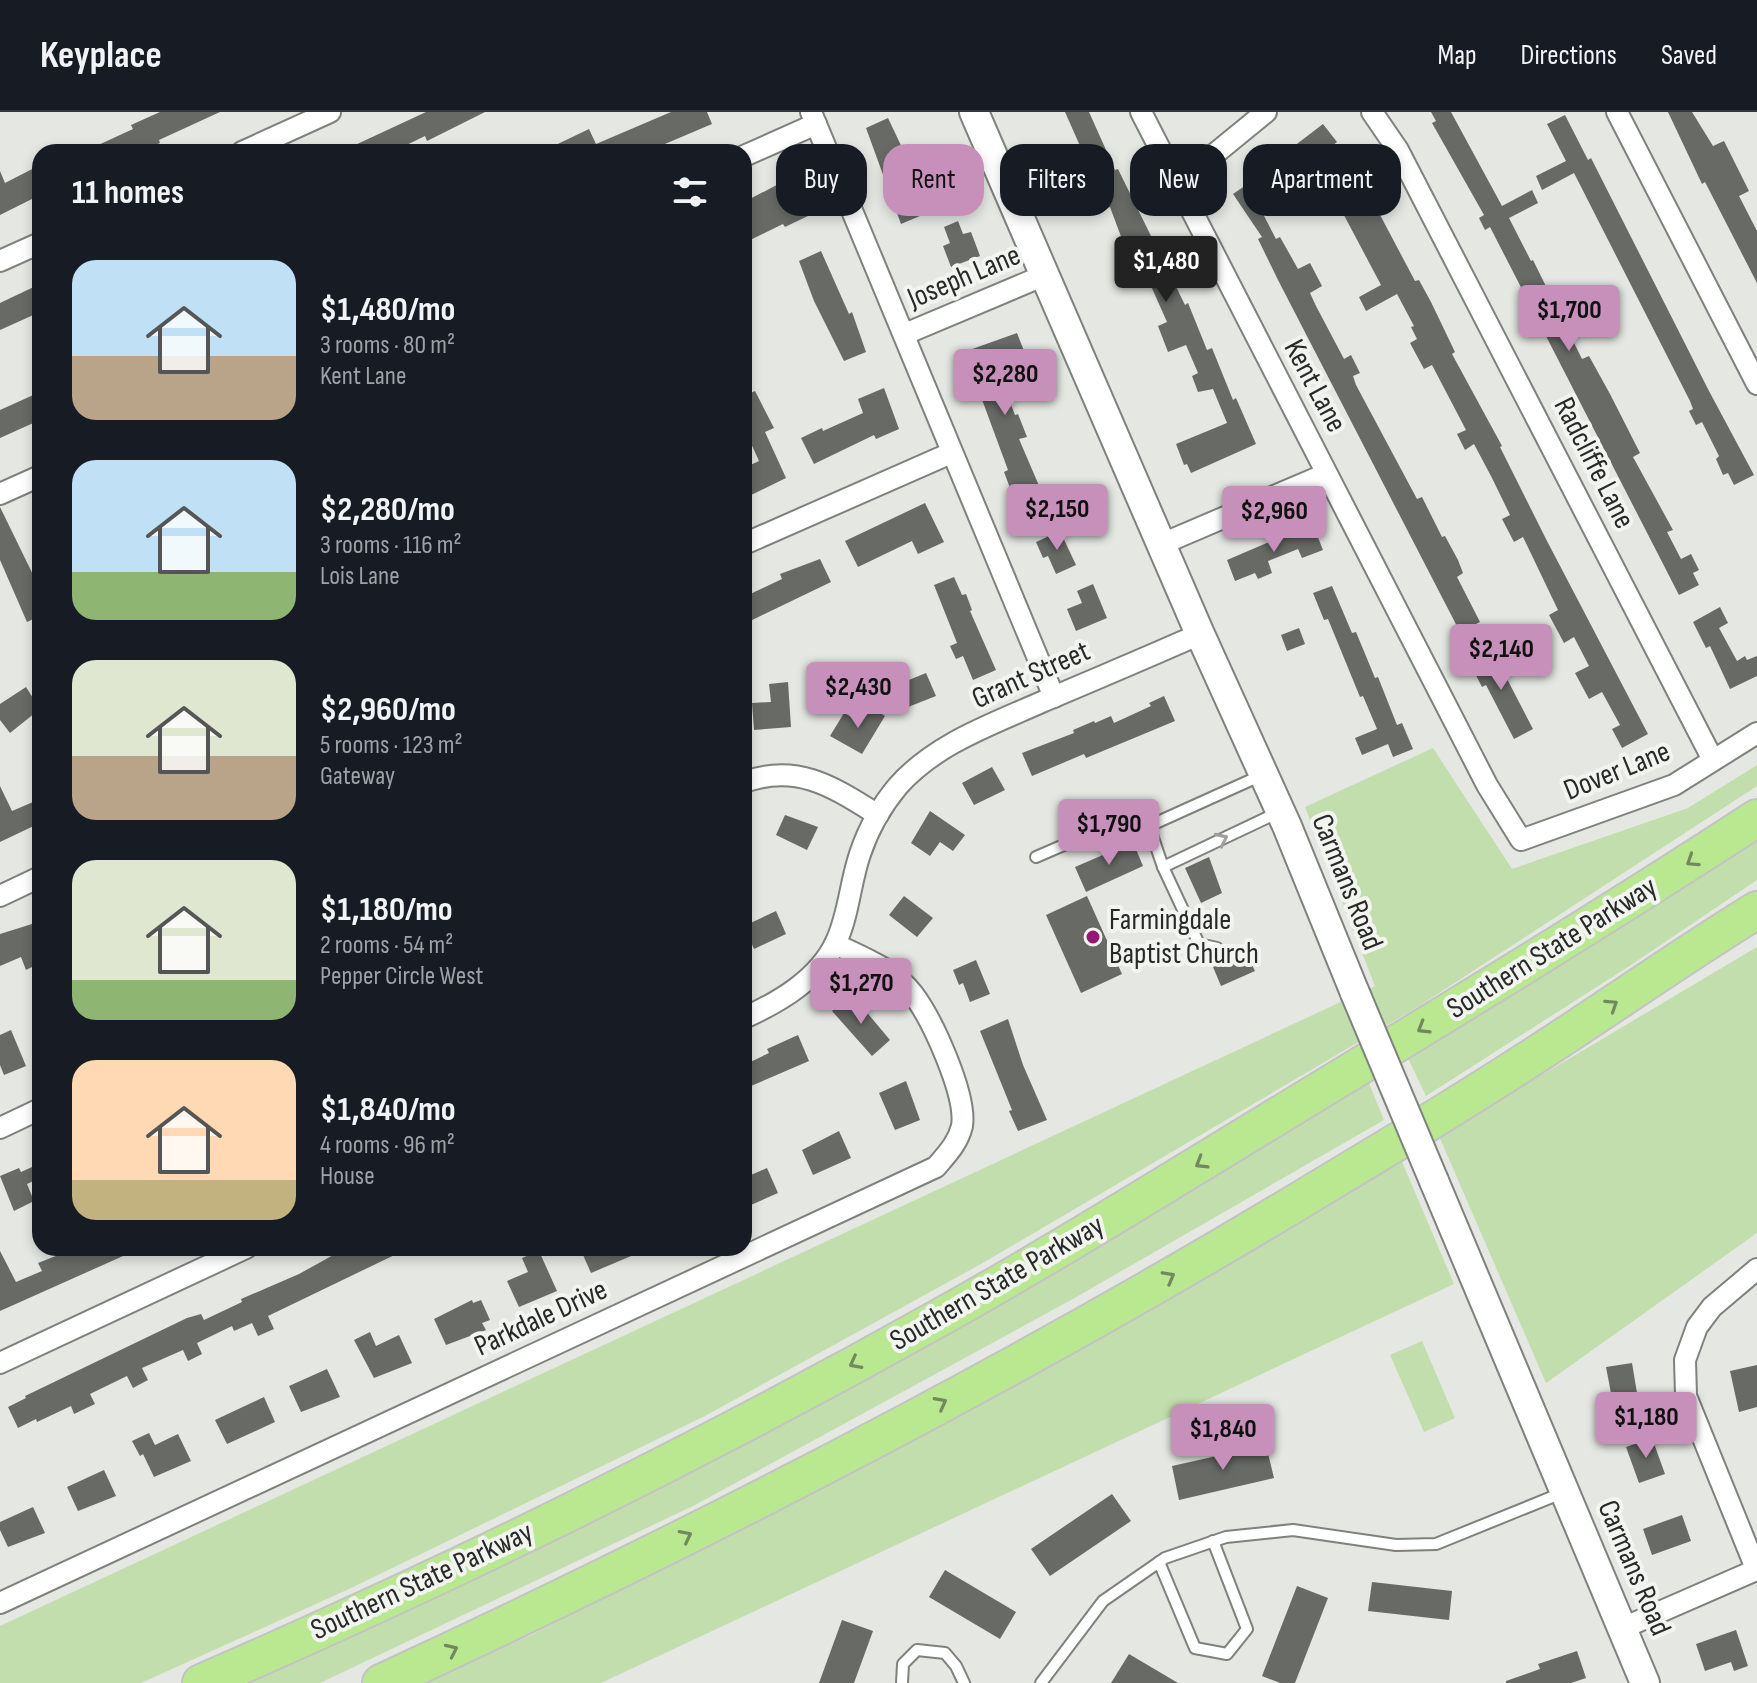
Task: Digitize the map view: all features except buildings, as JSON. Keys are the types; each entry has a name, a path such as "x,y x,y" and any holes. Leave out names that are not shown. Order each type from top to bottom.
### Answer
{"highway":[{"name":"Southern State Parkway","path":"201,1683 559,1516 670,1461 937,1319 1072,1241 1565,941 1757,818"},
{"path":"381,1683 667,1546 1034,1353 1335,1180 1546,1048 1757,910"}],"street":[{"path":"260,144 330,112"},
{"name":"Carmans Road","path":"974,112 1200,634 1281,812 1645,1683"},
{"name":"Kent Lane","path":"1141,112 1157,144"},
{"path":"1227,144 1266,112"},
{"name":"Radcliffe Lane","path":"1372,112 1398,150 1713,760"},
{"path":"1617,112 1757,384"},
{"path":"752,152 814,118 1054,697"},
{"name":"Kent Lane","path":"1194,216 1487,785 1521,840 1537,834"},
{"path":"0,261 32,247"},
{"name":"Joseph Lane","path":"905,334 1045,275"},
{"path":"752,540 951,453"},
{"path":"1162,544 1326,474"},
{"path":"0,494 32,480"},
{"name":"Grant Street","path":"752,1014 794,990 817,969 835,944 850,902 859,855 878,815 898,787 928,758 979,730 1200,634"},
{"name":"Dover Lane","path":"1537,834 1674,785 1757,733"},
{"path":"752,779 766,775 799,777 841,791 878,815"},
{"path":"0,896 32,881"},
{"name":"Parkdale Drive","path":"752,1254 936,1167 955,1146 962,1126 963,1105 954,1077 912,993 888,971 835,944"},
{"path":"0,1128 32,1113"},
{"path":"0,1363 229,1256"},
{"name":"Parkdale Drive","path":"0,1603 749,1256"},
{"path":"1623,1628 1757,1571 1686,1396 1685,1360 1697,1327 1712,1307 1757,1269"}],"lane":[{"path":"1149,826 1264,774"},
{"path":"1163,867 1281,812"},
{"path":"1036,857 1131,816 1149,826 1163,867 1199,944 1217,948"},
{"path":"1041,1683 1103,1601 1159,1562 1213,1541 1293,1530 1396,1545 1436,1544 1565,1492"},
{"path":"1159,1562 1195,1648 1227,1654 1247,1629 1213,1541"},
{"path":"902,1683 903,1664 917,1650 945,1653 964,1683"}],"green space":[{"path":"1433,748 1512,869 1688,808 1757,765 1757,786 1413,1010 981,1264 705,1416 349,1589 141,1683 0,1683 0,1626 1375,986 1305,807"},
{"path":"1757,841 1757,880 1426,1096 1406,1054 1508,995"},
{"path":"1757,947 1757,1233 1546,1383 1439,1136"},
{"path":"1366,1076 1384,1120 1071,1300 695,1505 320,1683 225,1683"},
{"path":"1400,1157 1454,1284 601,1683 421,1683 533,1634 753,1522"},
{"path":"1422,1341 1455,1418 1424,1432 1390,1355"}],"place":[{"name":"Farmingdale Baptist Church","path":"1093,937"}]}
